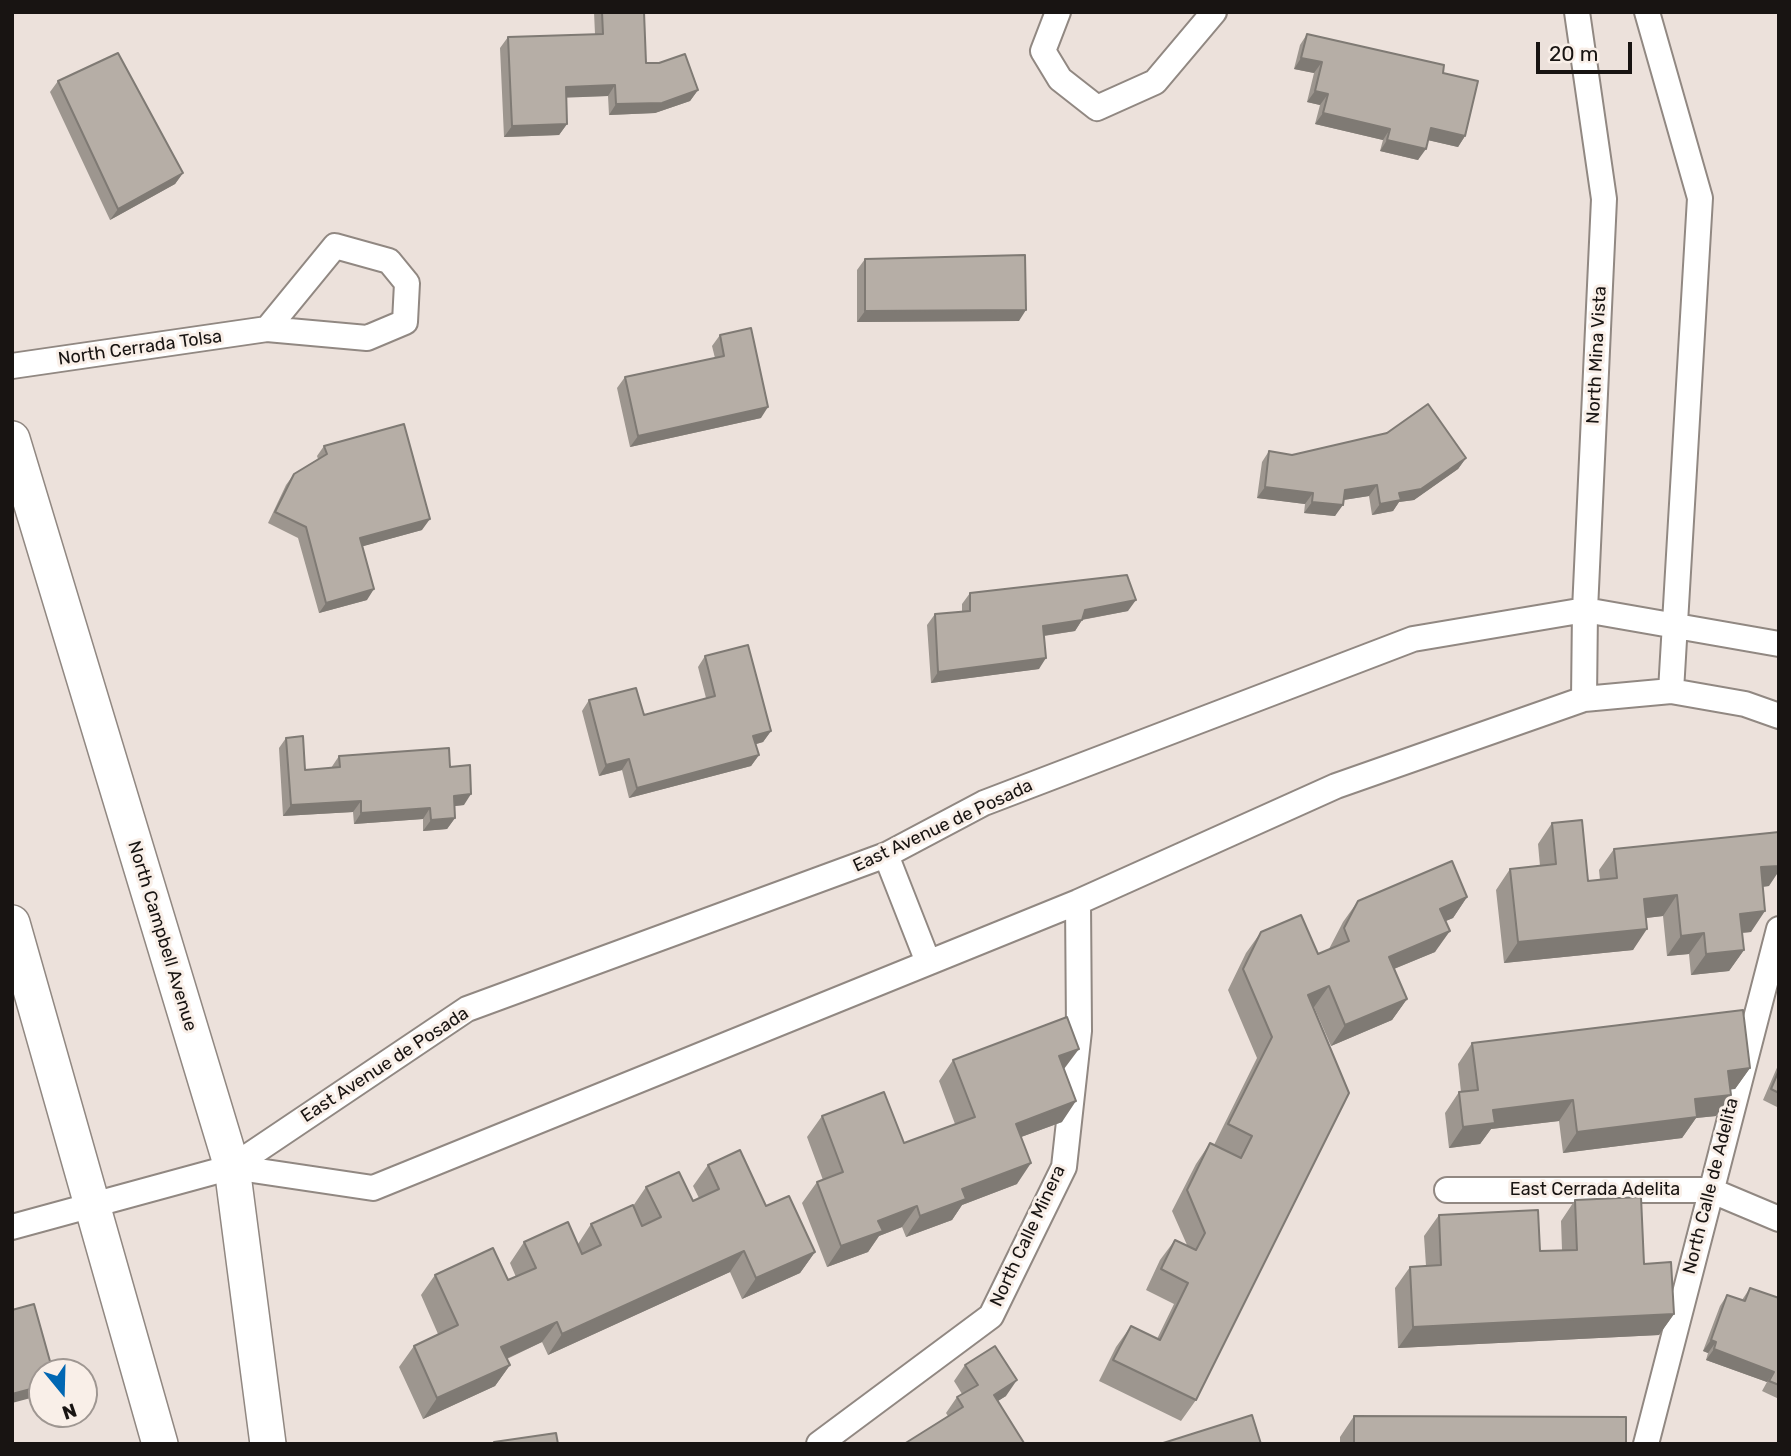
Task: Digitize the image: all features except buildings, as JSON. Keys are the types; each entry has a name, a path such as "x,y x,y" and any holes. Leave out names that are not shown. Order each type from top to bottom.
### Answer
{"main road":[{"name":"North Campbell Avenue","path":"12,439 232,1167 268,1444"},
{"path":"12,923 160,1444"}],"street":[{"path":"1058,12 1043,51 1060,79 1097,108 1155,82 1213,12"},
{"name":"North Mina Vista","path":"1577,12 1604,199 1585,610 1584,699"},
{"path":"1647,12 1700,198 1671,691"},
{"name":"North Cerrada Tolsa","path":"12,366 267,329 367,338 405,322 407,283 389,261 335,246 267,329"},
{"name":"East Avenue de Posada","path":"12,1227 232,1167 467,1009 886,855 984,803 1413,639 1585,610 1779,644"},
{"name":"East Avenue de Posada","path":"232,1167 373,1188 1079,902 1336,786 1584,699 1671,691 1745,704 1779,716"},
{"path":"886,855 928,962"},
{"name":"North Calle Minera","path":"819,1444 991,1316 1064,1167 1079,1031 1079,902"},
{"name":"North Calle de Adelita","path":"1646,1444 1779,929"},
{"name":"East Cerrada Adelita","path":"1447,1190 1710,1190 1779,1219"}]}
